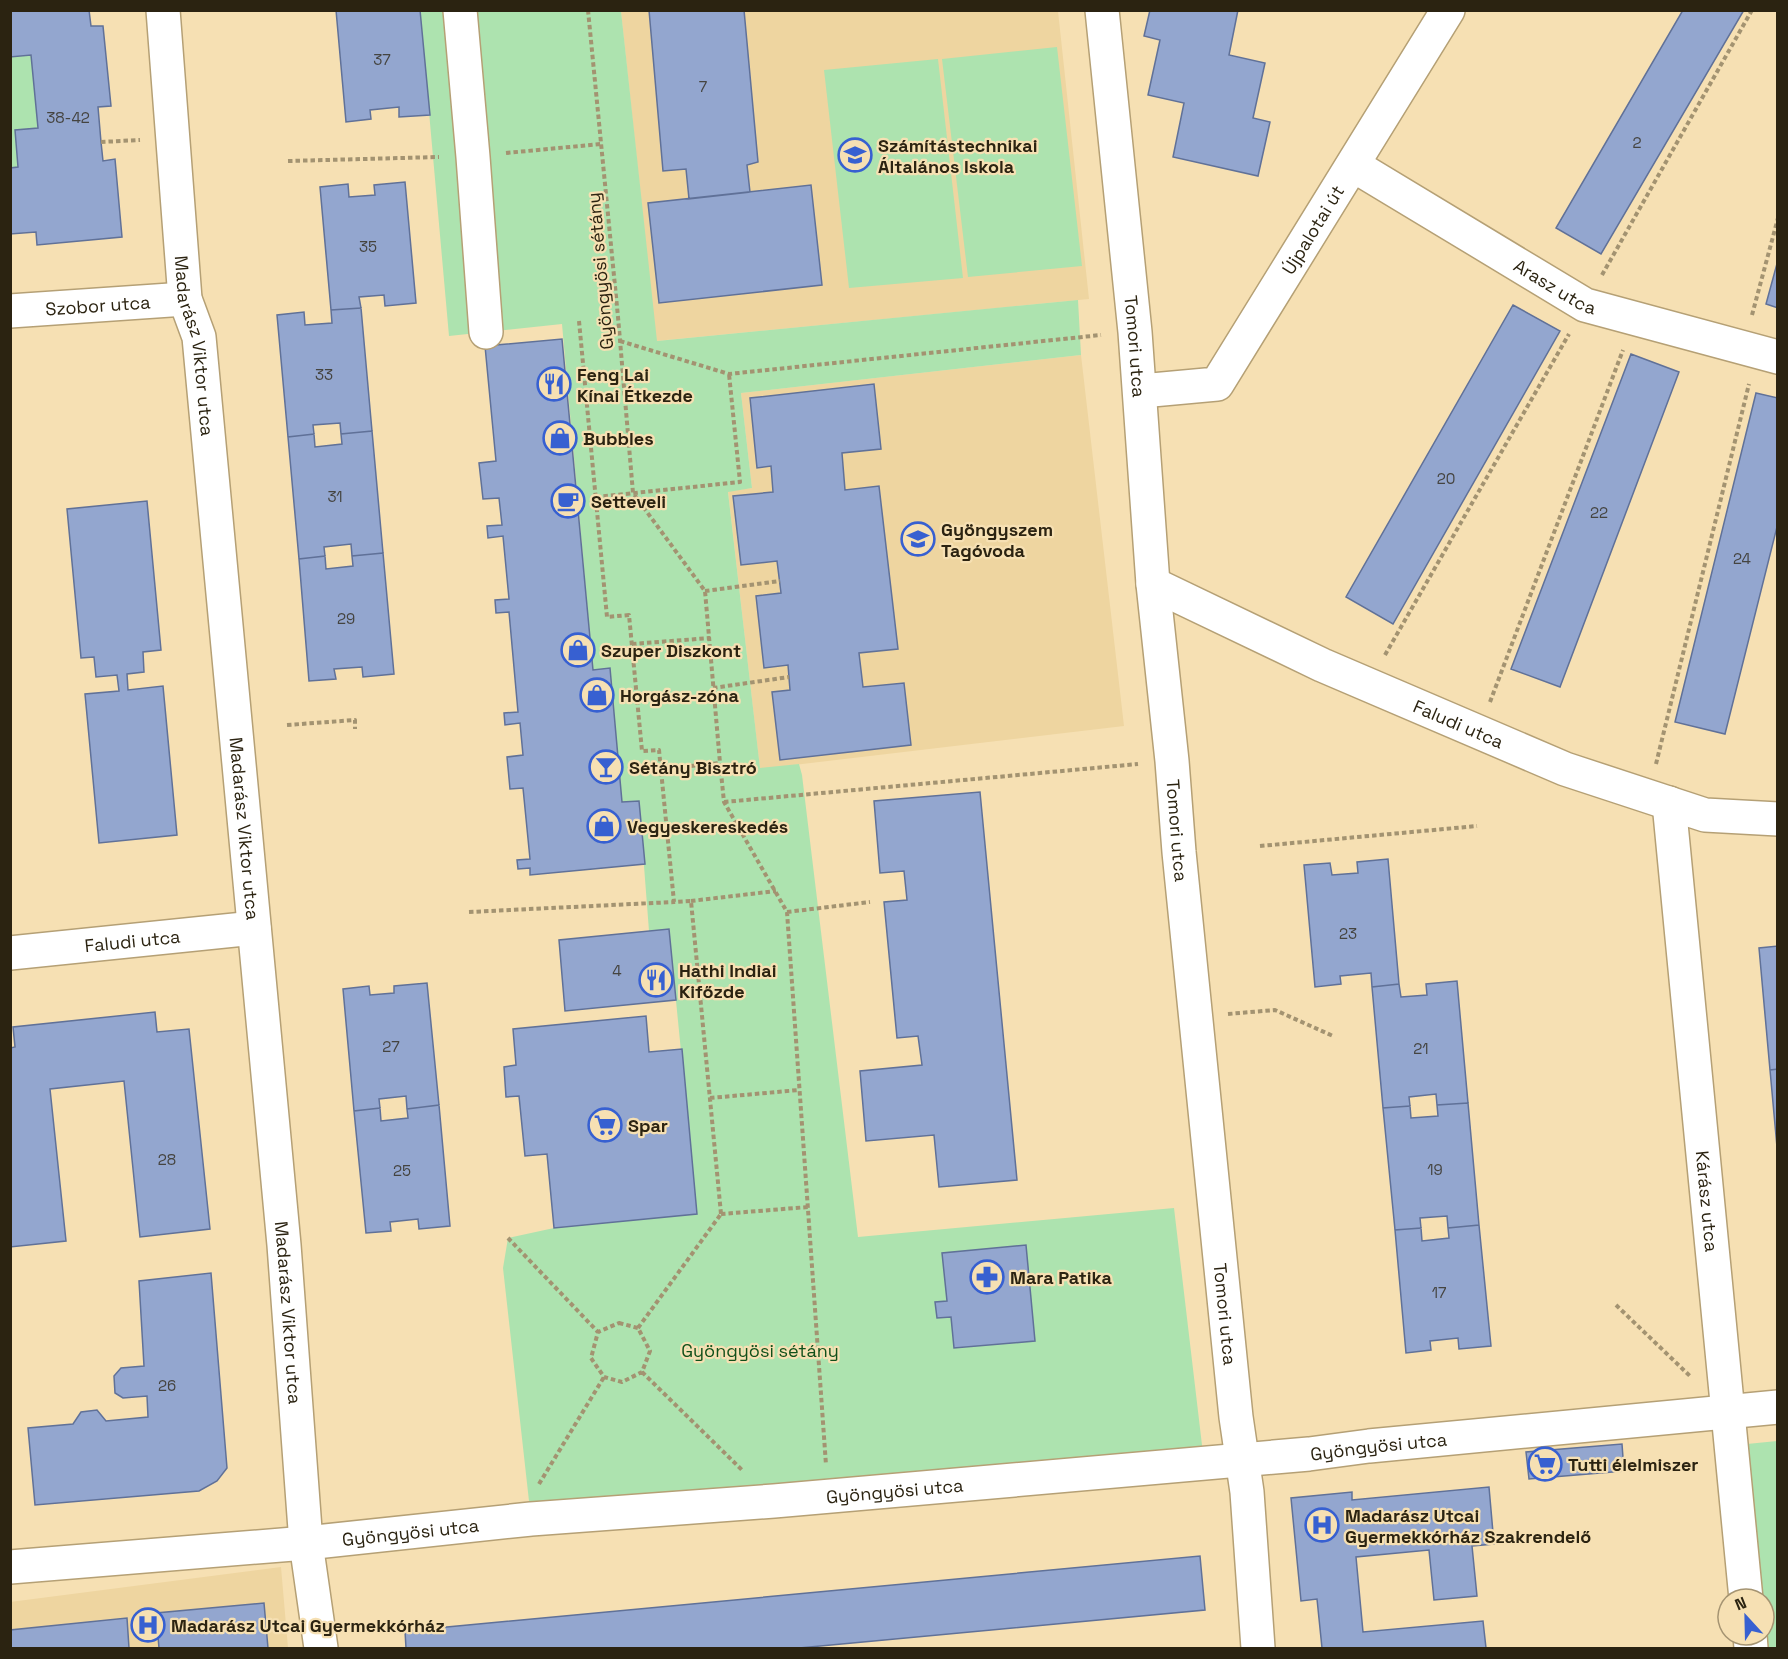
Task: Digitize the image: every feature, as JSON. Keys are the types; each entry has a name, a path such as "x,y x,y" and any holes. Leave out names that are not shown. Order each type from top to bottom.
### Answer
{"street":[{"name":"Madarász Viktor utca","path":"163,10 185,300 199,337 285,1245 306,1543 321,1648"},
{"path":"460,10 486,332"},
{"name":"Tomori utca","path":"1102,10 1141,392 1153,584 1172,761 1179,852 1236,1417 1247,1492 1258,1648"},
{"name":"Újpalotai út","path":"1141,392 1217,384 1448,10"},
{"name":"Arasz utca","path":"1353,165 1585,304 1778,357"},
{"name":"Szobor utca","path":"10,311 185,300"},
{"name":"Faludi utca","path":"1153,584 1322,665 1564,769 1705,815 1778,819"},
{"name":"Kárász utca","path":"1659,800 1745,1587"},
{"name":"Faludi utca","path":"10,954 254,928"},
{"name":"Gyöngyösi utca","path":"10,1567 306,1543 517,1520 774,1501 1242,1459 1778,1407"}],"path":[{"name":"Gyöngyösi sétány","path":"588,10 633,493"},
{"path":"1609,262 1752,10"},
{"path":"101,142 144,140"},
{"path":"1755,302 1778,218"},
{"name":"Gyöngyösi sétány","path":"579,321 607,617 629,615 642,751 659,750 674,902"},
{"path":"620,340 729,374 1135,332"},
{"path":"1368,685 1568,336"},
{"path":"1479,732 1623,351"},
{"path":"596,497 740,482 729,374"},
{"path":"1659,800 1747,391"},
{"path":"633,493 705,591 724,802 787,912 828,1495"},
{"path":"705,591 780,581"},
{"path":"632,644 710,638"},
{"path":"713,687 789,677"},
{"path":"287,725 355,720 355,729"},
{"path":"724,802 1172,761"},
{"path":"661,769 720,763"},
{"path":"1260,846 1477,826"},
{"path":"469,912 691,901 776,891"},
{"path":"638,1329 721,1214 691,901"},
{"path":"787,912 870,902"},
{"path":"1196,1018 1275,1010 1333,1036"},
{"path":"710,1098 799,1090"},
{"path":"721,1214 807,1208"},
{"path":"508,1238 598,1332"},
{"path":"1616,1305 1727,1412"},
{"path":"619,1323 638,1329 650,1351 642,1372 622,1382 604,1377 591,1358 598,1332 619,1323"},
{"path":"642,1372 774,1501"},
{"path":"517,1520 604,1377"}],"shaded area":[{"name":"Számítástechnikai Általános Iskola","path":"621,11 1058,11 1089,299 656,341"},
{"name":"Gyöngyszem Tagóvoda","path":"1081,355 1124,726 760,769 728,491 752,488 741,393"},
{"name":"Madarász Utcai Gyermekkórház","path":"281,1567 288,1648 11,1648 10,1602"}],"green space":[{"name":"Gyöngyösi sétány","path":"420,11 621,11 657,341 1078,300 1081,355 741,393 752,488 728,492 760,768 799,764 802,775 858,1237 1174,1208 1204,1462 531,1519 503,1268 508,1238 554,1228 697,1213 669,930 649,931 639,801 622,802 610,668 593,670 562,324 449,336"},
{"path":"1057,47 1082,266 968,277 942,59"},
{"path":"31,55 38,128 15,130 18,167 11,168 11,57"},
{"path":"938,59 963,278 849,288 824,70"},
{"path":"1777,1441 1777,1648 1769,1648 1776,1647 1776,1587 1762,1587 1747,1444"}],"building":[{"path":"10,10 89,10 91,26 103,26 111,106 98,107 101,142 103,161 115,159 122,237 37,245 36,232 10,234 10,168 18,167 15,130 38,128 31,55 10,57"},
{"path":"336,10 420,10 430,115 399,117 399,107 370,110 371,119 346,122"},
{"path":"649,10 744,10 758,162 747,165 750,192 689,199 686,169 663,171"},
{"path":"1150,10 1238,10 1229,55 1265,63 1253,118 1270,122 1258,176 1173,157 1184,103 1148,95 1160,40 1144,36"},
{"path":"1683,10 1744,10 1601,254 1556,228"},
{"path":"405,182 416,303 385,306 384,295 359,297 361,308 331,310 320,187 348,184 349,197 375,195 374,185"},
{"path":"811,185 822,285 659,303 648,203"},
{"path":"1778,260 1778,308 1766,304"},
{"path":"1513,305 1560,331 1393,624 1346,597"},
{"path":"361,308 372,431 341,434 340,423 313,425 314,434 288,437 277,315 304,312 305,325 332,323 331,310"},
{"path":"562,339 593,670 610,668 622,802 639,801 645,864 530,875 530,868 518,869 517,860 530,859 523,788 510,789 507,757 523,755 520,723 505,725 504,713 518,712 509,612 496,613 495,600 509,599 503,536 488,538 487,526 502,525 499,498 483,499 479,463 496,461 485,346"},
{"path":"1631,354 1679,372 1560,687 1511,669"},
{"path":"874,384 881,449 842,453 845,490 879,486 898,649 859,653 863,687 904,683 911,745 780,760 772,692 790,690 788,665 764,668 756,596 781,593 777,561 741,565 733,496 773,492 771,466 757,468 750,398"},
{"path":"1756,393 1778,398 1778,523 1725,734 1675,722"},
{"path":"372,431 383,553 352,556 351,544 324,547 325,556 299,559 288,437 314,434 315,447 342,444 341,434"},
{"path":"147,501 161,650 143,652 144,672 127,674 128,690 163,686 177,835 99,843 85,694 119,691 117,675 96,677 94,657 81,658 67,509"},
{"path":"383,553 394,674 363,677 362,667 334,669 336,679 309,681 299,559 325,556 326,569 353,566 352,556"},
{"path":"980,792 1017,1180 939,1187 934,1135 866,1141 860,1071 922,1065 918,1036 897,1038 884,902 907,900 904,871 880,873 874,801"},
{"path":"1388,859 1399,984 1372,987 1371,973 1340,976 1341,984 1315,987 1304,865 1330,863 1332,875 1358,873 1357,862"},
{"path":"669,929 676,1000 565,1011 559,940"},
{"path":"1778,946 1778,1069 1770,1070 1759,948"},
{"path":"1457,981 1468,1103 1437,1105 1436,1094 1409,1097 1410,1106 1383,1108 1372,987 1399,984 1401,997 1427,995 1426,984"},
{"path":"427,983 439,1105 407,1109 406,1096 379,1099 380,1108 354,1111 343,989 369,986 370,995 394,993 394,986"},
{"path":"155,1012 157,1032 189,1029 210,1229 140,1237 124,1081 50,1089 66,1241 10,1247 10,1048 15,1047 13,1027"},
{"name":"Spar","path":"646,1016 649,1052 682,1049 697,1214 554,1228 547,1154 525,1156 519,1096 506,1097 504,1067 516,1065 513,1029"},
{"path":"1778,1069 1778,1158 1770,1070"},
{"path":"1468,1103 1479,1225 1448,1228 1447,1216 1420,1218 1421,1228 1395,1230 1383,1108 1410,1106 1411,1118 1438,1116 1437,1105"},
{"path":"439,1105 450,1226 419,1229 418,1219 390,1222 391,1231 366,1233 354,1111 380,1108 381,1121 408,1118 407,1109"},
{"path":"1479,1225 1491,1346 1459,1349 1458,1338 1430,1341 1431,1350 1406,1353 1395,1230 1421,1228 1422,1241 1449,1238 1448,1228"},
{"name":"Mara Patika","path":"1026,1245 1035,1341 954,1348 951,1317 937,1318 935,1302 947,1301 942,1253"},
{"path":"211,1273 227,1468 217,1481 199,1491 35,1505 28,1428 73,1424 81,1412 97,1410 106,1421 148,1417 147,1396 123,1398 115,1393 114,1376 121,1368 144,1366 139,1281"},
{"path":"1622,1444 1624,1471 1529,1479 1526,1452"},
{"path":"1489,1487 1494,1544 1472,1546 1477,1596 1434,1600 1429,1550 1356,1557 1363,1632 1483,1621 1486,1648 1322,1648 1317,1599 1301,1601 1291,1498 1352,1492 1352,1500"},
{"path":"1200,1556 1205,1610 799,1648 406,1648 405,1631"},
{"path":"264,1603 268,1648 159,1648 156,1613"},
{"path":"127,1618 129,1648 10,1648 10,1630"}],"place":[{"name":"Számítástechnikai Általános Iskola","path":"855,155"},
{"name":"Feng Lai Kínai Étkezde","path":"554,384"},
{"name":"Bubbles","path":"560,438"},
{"name":"Setteveli","path":"568,501"},
{"name":"Gyöngyszem Tagóvoda","path":"918,539"},
{"name":"Szuper Diszkont","path":"578,650"},
{"name":"Horgász-zóna","path":"597,695"},
{"name":"Sétány Bisztró","path":"606,767"},
{"name":"Vegyeskereskedés","path":"604,826"},
{"name":"Hathi Indiai Kifőzde","path":"656,980"},
{"name":"Spar","path":"605,1125"},
{"name":"Mara Patika","path":"987,1277"},
{"name":"Tutti élelmiszer","path":"1545,1464"},
{"name":"Madarász Utcai Gyermekkórház Szakrendelő","path":"1322,1525"},
{"name":"Madarász Utcai Gyermekkórház","path":"148,1625"}]}
